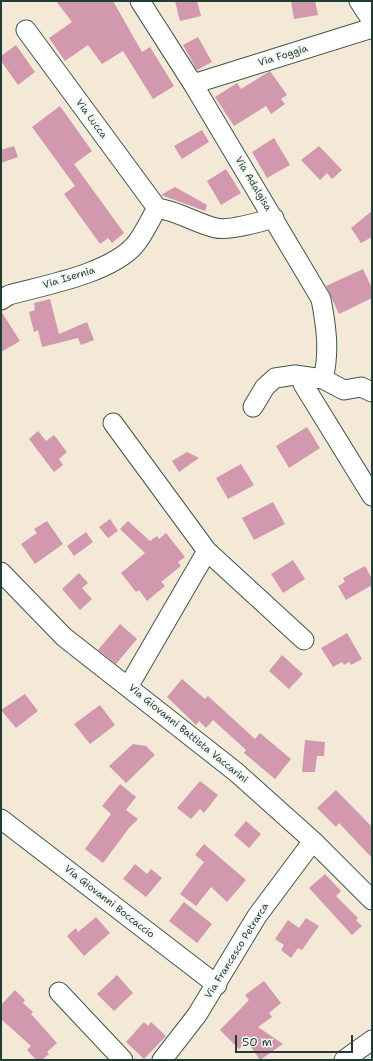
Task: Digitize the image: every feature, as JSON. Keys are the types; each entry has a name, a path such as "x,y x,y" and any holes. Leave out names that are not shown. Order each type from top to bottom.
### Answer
{"street":[{"name":"Via Adalgisa","path":"140,1 193,84 321,299 327,330 323,379"},
{"path":"359,1 372,21"},
{"name":"Via Foggia","path":"193,84 372,28"},
{"name":"Via Lucca","path":"26,30 157,208"},
{"path":"157,208 168,210 217,228 244,225 274,218"},
{"name":"Via Isernia","path":"1,300 9,295 94,271 115,260 134,245 157,208"},
{"path":"253,407 265,387 275,378 295,375 323,379 344,390 361,388 372,392"},
{"path":"302,376 303,384 372,496"},
{"path":"113,423 207,551 304,640"},
{"path":"128,687 207,551"},
{"name":"Via Giovanni Battista Vaccarini","path":"1,572 64,637 236,772 312,841 372,900"},
{"name":"Via Giovanni Boccaccio","path":"1,819 217,985"},
{"name":"Via Francesco Petrarca","path":"162,1060 198,1015 257,916 312,841"},
{"path":"59,992 123,1060"},
{"path":"344,1060 372,1040"}],"building":[{"path":"56,1 113,1 142,52 150,47 174,86 153,99 123,51 102,64 88,45 65,61 49,38 72,22"},
{"path":"175,1 197,1 201,16 180,21"},
{"path":"291,1 315,1 318,15 294,19"},
{"path":"198,37 212,62 197,70 183,45"},
{"path":"16,45 35,72 18,85 1,61 1,56"},
{"path":"270,71 287,95 281,99 285,104 271,114 266,106 234,126 215,97 237,83 241,89"},
{"path":"60,106 92,151 74,164 124,233 112,243 108,238 100,244 64,194 75,186 32,127"},
{"path":"202,130 209,142 182,159 174,146"},
{"path":"274,138 290,165 267,178 252,152"},
{"path":"14,146 18,157 1,163 1,150"},
{"path":"319,146 342,170 332,179 327,173 320,180 301,160"},
{"path":"226,169 241,193 221,205 207,181"},
{"path":"175,187 207,205 205,211 161,195"},
{"path":"372,211 372,237 361,243 351,228"},
{"path":"363,269 372,288 372,298 339,314 326,286"},
{"path":"50,299 59,334 87,322 94,340 81,345 78,338 42,347 38,330 34,332 29,312 35,310 34,303"},
{"path":"1,311 20,341 1,352"},
{"path":"307,427 320,448 289,468 276,446"},
{"path":"38,431 46,441 54,435 67,452 59,459 63,465 54,472 29,439"},
{"path":"187,452 199,458 179,472 172,461"},
{"path":"241,464 254,485 228,499 216,478"},
{"path":"273,502 285,524 254,540 242,518"},
{"path":"110,519 118,531 108,538 99,527"},
{"path":"47,521 63,544 35,564 21,544 37,533 34,529"},
{"path":"128,521 150,541 157,536 159,539 166,533 185,557 178,562 181,566 161,582 165,586 147,601 139,590 136,592 121,573 145,553 120,529"},
{"path":"86,532 93,542 74,556 67,546"},
{"path":"293,560 305,579 283,593 271,574"},
{"path":"365,566 372,579 372,585 346,600 338,586 345,582 343,578"},
{"path":"79,573 88,583 82,588 92,599 80,610 62,589"},
{"path":"120,624 137,639 116,664 98,650"},
{"path":"347,633 362,659 351,665 349,662 344,665 342,662 333,667 321,648"},
{"path":"282,655 303,674 289,689 269,671"},
{"path":"182,679 205,699 208,696 255,739 260,733 291,759 275,779 244,753 246,750 213,720 206,728 199,721 196,725 167,697"},
{"path":"25,694 38,711 16,728 1,710"},
{"path":"100,705 115,725 90,744 74,724"},
{"path":"305,740 325,742 324,756 317,756 315,772 302,772"},
{"path":"133,744 146,746 155,755 126,783 109,766"},
{"path":"200,781 218,795 204,813 200,809 191,819 177,808"},
{"path":"120,784 136,797 126,810 138,819 129,828 103,863 85,849 111,814 102,806"},
{"path":"336,790 372,827 372,858 339,823 336,827 317,808"},
{"path":"246,821 261,834 249,848 234,835"},
{"path":"204,844 246,880 227,902 211,887 196,906 180,894 204,862 195,855"},
{"path":"135,864 147,874 151,869 162,878 146,897 123,879"},
{"path":"325,874 341,891 336,896 358,918 356,920 362,926 352,935 309,888"},
{"path":"184,902 212,924 197,943 169,921"},
{"path":"96,917 110,933 84,956 67,936 76,928 78,932"},
{"path":"306,918 319,926 302,950 298,948 291,958 281,950 284,945 275,939 288,920 299,928"},
{"path":"117,975 133,993 114,1011 97,994"},
{"path":"264,981 281,1003 269,1013 272,1017 258,1027 283,1044 260,1060 247,1041 239,1049 220,1030 249,1000 245,995"},
{"path":"15,990 25,1000 23,1003 33,1012 31,1014 57,1043 47,1052 49,1054 42,1060 36,1060 27,1050 31,1046 1,1019 1,1005"},
{"path":"144,1022 148,1026 151,1022 166,1036 144,1059 126,1042"}]}
